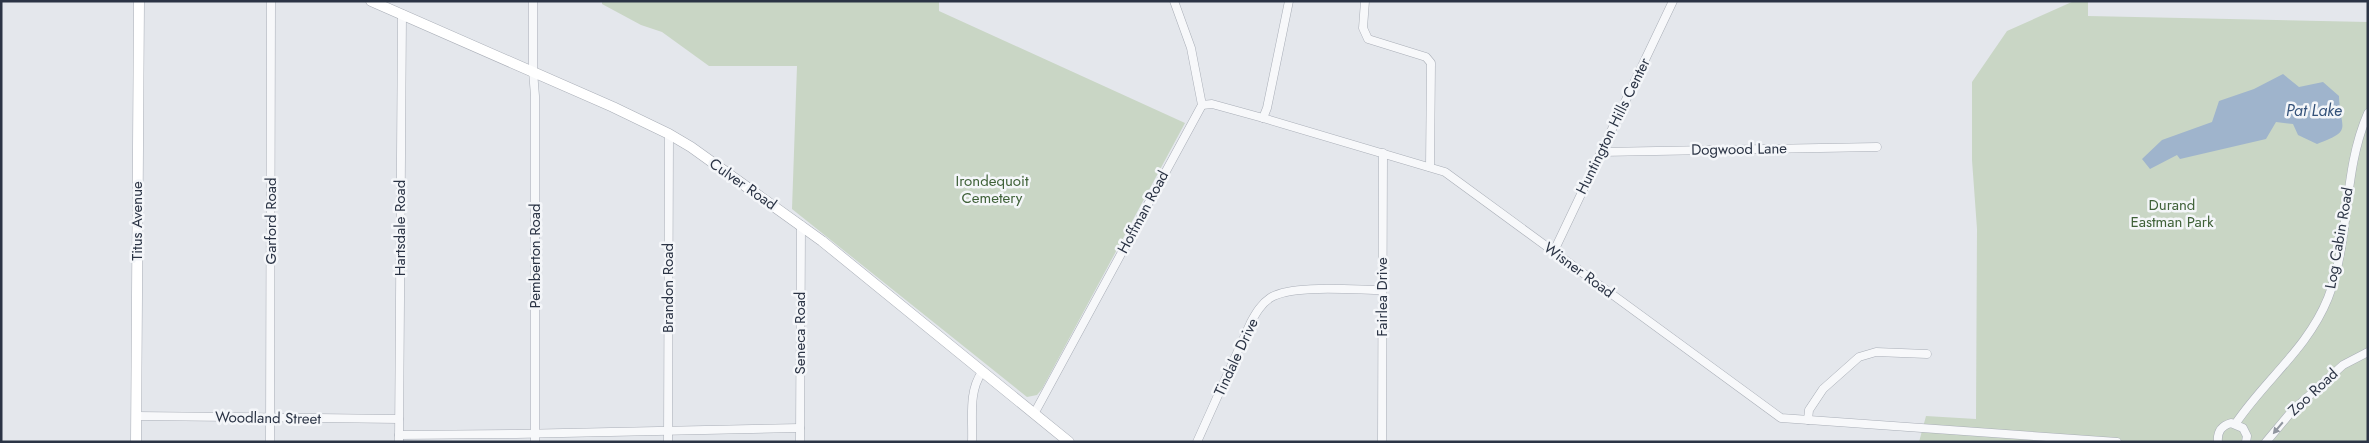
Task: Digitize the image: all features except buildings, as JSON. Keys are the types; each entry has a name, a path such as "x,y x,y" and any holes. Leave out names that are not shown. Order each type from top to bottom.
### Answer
{"main road":[{"name":"Titus Avenue","path":"136,442 139,1"},
{"name":"Culver Road","path":"371,1 533,71 669,134 717,165 801,225 1069,442"}],"street":[{"name":"Garford Road","path":"270,442 272,1"},
{"name":"Pemberton Road","path":"533,1 535,96 535,438"},
{"path":"1174,1 1191,48 1202,105"},
{"path":"1263,118 1267,108 1289,1"},
{"path":"1365,1 1363,28 1368,39 1426,57 1430,63 1430,167"},
{"name":"Huntington Hills Center","path":"1554,251 1673,1"},
{"name":"Hartsdale Road","path":"399,438 402,14"},
{"name":"Wisner Road","path":"1202,105 1212,104 1263,118 1445,172 1781,418 2117,442"},
{"name":"Hoffman Road","path":"1034,414 1202,105"},
{"name":"Log Cabin Road","path":"2218,442 2218,436 2222,427 2226,424 2236,423 2251,401 2299,349 2321,314 2334,279 2353,156 2358,136 2368,113"},
{"name":"Brandon Road","path":"668,442 669,134"},
{"name":"Dogwood Lane","path":"1601,152 1876,147"},
{"name":"Fairlea Drive","path":"1382,442 1383,153"},
{"name":"Seneca Road","path":"800,442 801,225"},
{"name":"Tindale Drive","path":"1197,442 1251,322 1259,309 1270,298 1290,290 1382,290"},
{"path":"1808,420 1809,410 1823,389 1859,358 1876,352 1926,354"},
{"name":"Zoo Road","path":"2266,442 2292,411 2343,365 2368,352"},
{"path":"972,442 973,392 975,381 982,372"},
{"name":"Woodland Street","path":"136,416 399,419"},
{"path":"2236,423 2245,432 2246,442"},
{"path":"399,438 535,438 668,431 800,428"}],"green space":[{"name":"Irondequoit Cemetery","path":"602,1 939,1 939,11 1185,123 1042,389 1037,395 1027,397 792,209 797,66 709,66 662,32 641,25 602,4"},
{"name":"Durand Eastman Park","path":"2074,1 2088,1 2088,16 2368,22 2368,442 1919,442 1926,416 1976,419 1977,229 1972,160 1972,82 2007,31"}],"water":[{"name":"Pat Lake","path":"2283,74 2299,87 2323,82 2339,96 2342,122 2340,132 2317,144 2298,135 2293,124 2276,122 2266,139 2180,159 2177,155 2150,169 2142,159 2162,140 2212,122 2219,101 2254,89"}]}
